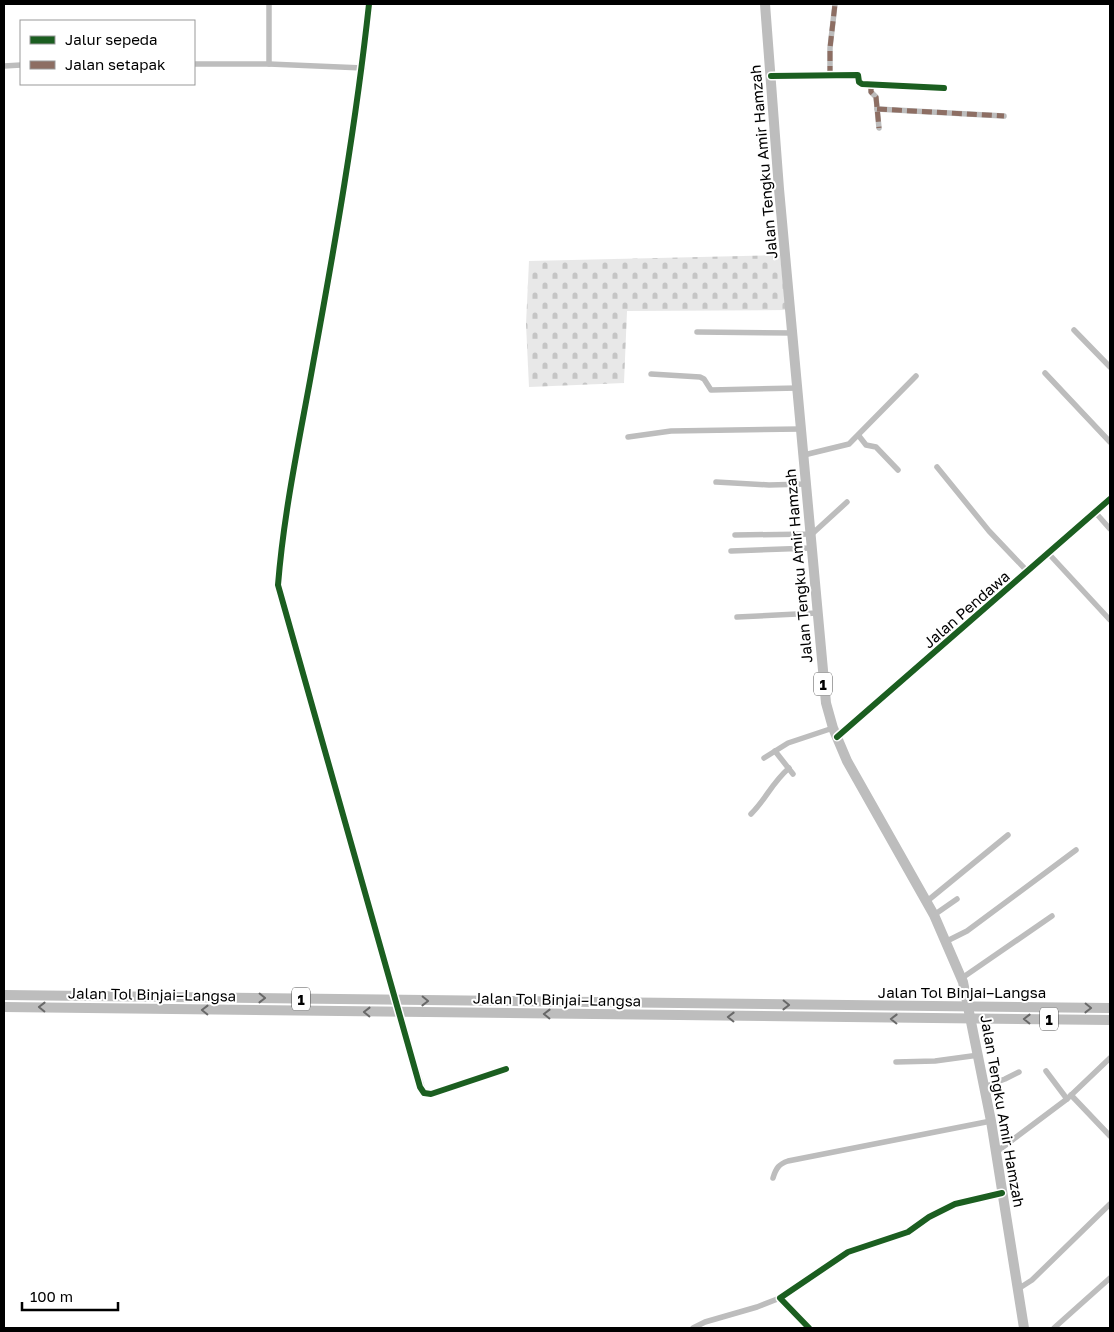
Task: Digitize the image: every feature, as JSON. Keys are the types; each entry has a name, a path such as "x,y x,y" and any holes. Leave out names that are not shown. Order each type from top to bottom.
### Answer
{"highway":[{"name":"Jalan Tengku Amir Hamzah","path":"765,4 825,694 835,733 863,789 934,915 962,978 991,1121 1024,1328"},
{"name":"Jalan Tol Binjai–Langsa","path":"4,995 1110,1008"},
{"name":"Jalan Tol Binjai–Langsa","path":"4,1007 1110,1020"}],"street":[{"path":"269,4 269,64"},
{"path":"369,4 362,68 331,267 285,523 278,585 391,986"},
{"path":"830,76 830,48 835,4"},
{"path":"195,64 269,64 362,68"},
{"path":"4,66 20,65"},
{"path":"771,76 858,75 860,83 944,88"},
{"path":"871,84 871,92 876,97 879,128"},
{"path":"877,109 1004,116"},
{"path":"1074,330 1110,367"},
{"path":"696,332 793,333"},
{"path":"1045,373 1110,442"},
{"path":"651,374 700,377 704,379 711,390 798,388"},
{"path":"804,455 844,446 859,436 916,376"},
{"path":"628,437 671,431 801,429"},
{"path":"859,436 866,445 876,447 898,470"},
{"path":"936,466 990,531 1028,572"},
{"path":"716,482 769,485 806,484"},
{"name":"Jalan Pendawa","path":"835,733 1028,572 1110,499"},
{"path":"735,535 812,534 847,502"},
{"path":"1095,512 1110,530"},
{"path":"730,551 812,548"},
{"path":"1049,554 1110,620"},
{"path":"738,617 817,613"},
{"path":"764,758 796,740 835,733"},
{"path":"751,814 764,800 774,781 791,771 775,751"},
{"path":"926,902 1008,835"},
{"path":"947,941 967,930 1076,850"},
{"path":"934,915 957,899"},
{"path":"962,978 1052,916"},
{"path":"402,1025 424,1092 431,1094 506,1069"},
{"path":"896,1062 935,1061 979,1055"},
{"path":"995,1153 1069,1097 1110,1058"},
{"path":"1046,1071 1069,1097 1110,1136"},
{"path":"984,1087 1006,1080 1019,1072"},
{"path":"773,1178 775,1169 788,1161 991,1121"},
{"path":"693,1328 705,1322 757,1308 780,1298 848,1252 908,1232 929,1217 955,1204 1002,1193"},
{"path":"1018,1289 1032,1280 1110,1204"},
{"path":"1054,1328 1110,1278"},
{"path":"780,1298 809,1328"}],"green space":[{"path":"780,255 786,310 627,311 624,383 529,387 526,324 529,261"}],"tunnel":[{"path":"391,986 402,1025"}],"marked path":[{"path":"830,76 830,48 835,4"},
{"path":"871,84 871,92 876,97 879,128"},
{"path":"877,109 1004,116"}],"cycle path":[{"path":"369,4 344,184 288,501 278,585 420,1087 424,1093 431,1094 506,1069"},
{"path":"771,76 858,75 859,82 862,84 944,88"},
{"path":"837,737 1110,499"},
{"path":"809,1328 780,1298 848,1252 908,1232 929,1217 955,1204 1002,1193"}]}
